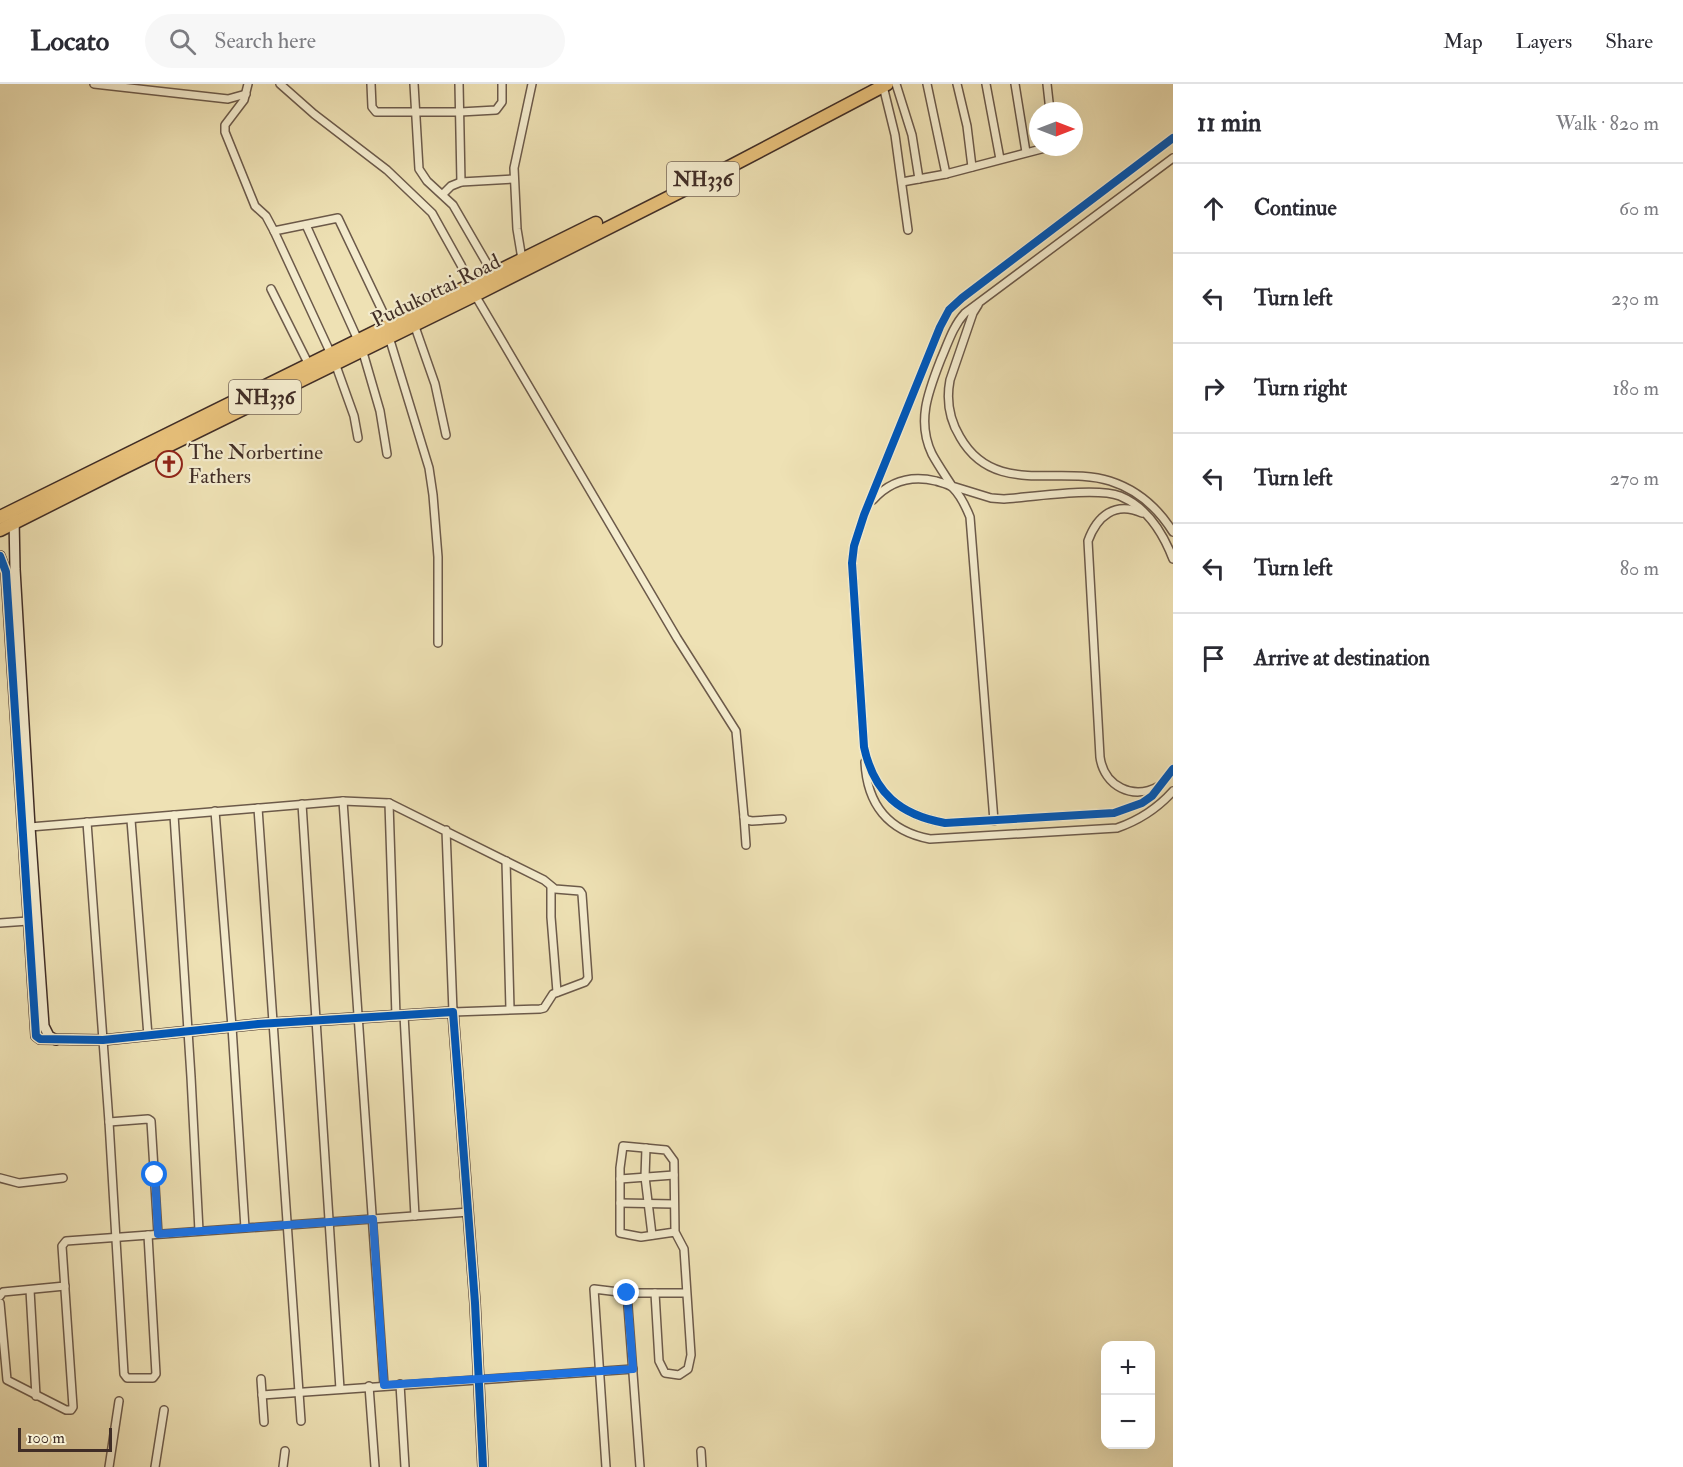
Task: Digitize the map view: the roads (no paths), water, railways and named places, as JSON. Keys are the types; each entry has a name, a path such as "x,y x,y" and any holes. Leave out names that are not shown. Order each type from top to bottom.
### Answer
{"highway":[{"name":"Pudukottai Road","path":"389,331 414,324 472,290 494,274 728,158 869,84"},
{"name":"Pudukottai Road","path":"0,517 731,166 889,85"},
{"name":"Pudukottai Road","path":"0,530 309,365 333,359"}],"street":[{"path":"94,84 228,99 246,94"},
{"path":"248,84 246,94 225,125 225,132 255,206 266,216 274,231 333,359 351,408 358,438"},
{"path":"280,84 314,114 387,170 432,213 472,290 677,638 736,731 746,845"},
{"path":"371,84 373,110 416,112 496,110 502,102 502,84"},
{"path":"414,84 418,169 427,181 453,205 494,274"},
{"path":"459,84 461,182"},
{"path":"522,260 517,229 514,168 532,84"},
{"path":"927,84 940,136 946,174"},
{"path":"957,84 967,126 972,167"},
{"path":"986,84 1000,159"},
{"path":"1015,84 1026,152"},
{"path":"1047,84 1049,102"},
{"path":"889,85 912,135 919,179"},
{"path":"889,85 908,230"},
{"path":"1173,138 949,310 940,327 864,515 854,546 852,563 866,776 880,810 889,822 920,837 941,840 1117,828 1148,814 1162,804 1173,791"},
{"path":"902,182 946,174 1029,151"},
{"path":"994,821 972,526 966,509 931,452 924,420 926,401 958,321 971,308 1173,158"},
{"path":"443,194 451,186 461,182 514,179"},
{"path":"274,231 338,218 389,331 429,468 438,557 438,643"},
{"path":"306,225 360,345 380,411 387,454"},
{"path":"271,290 309,365"},
{"path":"988,295 974,313 950,380 948,406 951,420 962,441 985,463 1014,475 1092,478 1112,482 1151,504 1173,532"},
{"path":"414,324 435,384 446,435"},
{"path":"864,515 878,494 900,481 926,479 991,498 1004,499 1092,492 1107,493 1120,496 1133,503 1155,523 1173,559"},
{"path":"1155,523 1146,515 1135,510 1124,509 1111,512 1096,524 1088,542 1088,548 1101,763 1110,780 1126,791 1145,792 1161,785"},
{"path":"14,510 19,718 30,916 44,1026 49,1036 56,1040 103,1040 273,1023 544,1008 553,994 585,982 588,978 580,891 555,889 544,880 389,803 344,801 30,827"},
{"path":"0,556 6,572 30,827 30,916"},
{"path":"864,747 874,779 884,793 911,813 945,823 1114,813 1142,803 1152,796 1173,769"},
{"path":"344,801 384,1385"},
{"path":"389,803 400,1015 415,1216"},
{"path":"302,804 340,1389"},
{"path":"258,808 301,1421"},
{"path":"215,811 245,1228"},
{"path":"174,815 199,1231"},
{"path":"744,817 747,820 782,819"},
{"path":"130,820 148,1036"},
{"path":"87,822 125,1377 153,1378 156,1371 148,1235"},
{"path":"446,830 453,1012 475,1304 483,1467"},
{"path":"506,861 510,1009"},
{"path":"551,887 557,992"},
{"path":"0,923 30,916"},
{"path":"109,1122 148,1119 151,1121 158,1234"},
{"path":"655,1293 659,1361 665,1373 679,1375 688,1369 691,1355 684,1249 675,1232 674,1161 666,1150 623,1146 620,1179 620,1233 641,1237 675,1232"},
{"path":"646,1148 645,1177 652,1235"},
{"path":"620,1179 674,1175"},
{"path":"0,1178 19,1183 63,1178"},
{"path":"620,1203 674,1204"},
{"path":"0,1303 7,1380 66,1410 71,1410 73,1407 63,1242 468,1212"},
{"path":"0,1296 3,1292 65,1286"},
{"path":"606,1467 594,1289 627,1293 686,1293"},
{"path":"30,1290 36,1395"},
{"path":"627,1293 640,1467"},
{"path":"262,1395 633,1369"},
{"path":"261,1379 264,1422"},
{"path":"400,1384 405,1467"},
{"path":"369,1386 375,1467"},
{"path":"109,1467 119,1401"},
{"path":"155,1467 164,1410"},
{"path":"283,1467 285,1451"},
{"path":"701,1451 702,1467"}],"place":[{"name":"The Norbertine Fathers","path":"169,464"}]}
